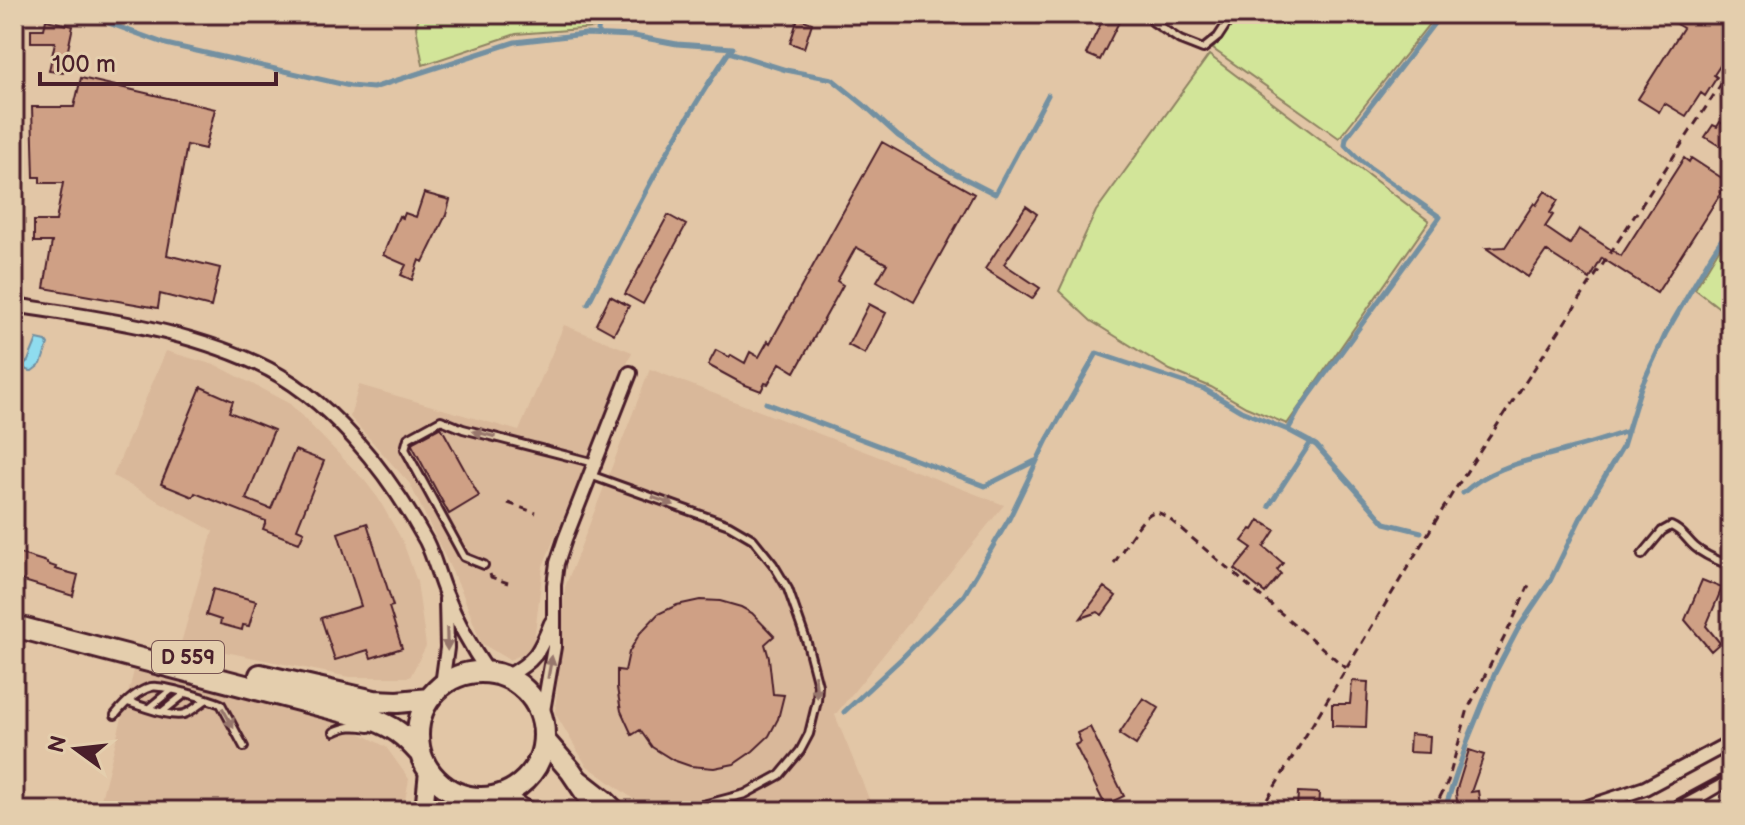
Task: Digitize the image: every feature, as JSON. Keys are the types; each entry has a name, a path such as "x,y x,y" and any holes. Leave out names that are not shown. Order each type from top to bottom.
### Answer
{"main road":[{"name":"D 559","path":"14,613 362,699 385,702 436,692"},
{"name":"D 559","path":"14,626 372,719 394,728 407,738 424,762"},
{"path":"472,672 497,674 522,687 534,700 542,717 544,740 540,759 531,775 516,788 468,805 440,784 424,762 417,734 421,716 436,692 456,677 472,672"},
{"path":"544,740 571,771 598,811"},
{"path":"499,796 524,811"},
{"path":"1709,811 1731,798"}],"street":[{"path":"14,305 130,323 200,341 258,363 308,394 348,433 396,490 427,544 468,643 497,674 529,663 537,655 553,617"},
{"path":"542,717 554,647 557,563 630,373"},
{"path":"436,692 447,648 445,592"},
{"path":"1576,811 1645,788 1731,742"},
{"path":"424,762 424,811"},
{"path":"571,771 585,779 620,811"}],"lane":[{"path":"1153,22 1180,40 1203,49 1218,37 1233,14"},
{"path":"485,564 464,557 405,449 408,438 441,420 463,429 559,453 729,525 753,539 788,589 807,643 818,685 809,734 800,751 780,775 745,794 685,811"},
{"path":"1642,555 1662,531 1671,526 1680,529 1694,546 1706,554 1731,566"},
{"path":"115,715 151,687 171,689 221,704 244,747"},
{"path":"149,708 171,689"},
{"path":"162,712 186,693"},
{"path":"128,702 181,715 207,699"},
{"path":"334,732 357,725 376,730"},
{"path":"391,737 424,762"}],"path":[{"path":"1260,811 1452,494 1731,69"},
{"path":"508,503 536,513"},
{"path":"1114,563 1140,523 1150,513 1157,512 1167,517 1346,668"},
{"path":"485,564 491,577 508,583"},
{"path":"1433,811 1448,781 1468,709 1529,585"}],"shaded area":[{"path":"564,325 632,352 543,566 533,650 509,660 481,643 462,592 410,484 350,417 359,385 519,431"},
{"path":"166,351 218,366 290,404 378,498 403,542 417,582 426,646 410,677 349,677 181,643 213,531 113,476"},
{"path":"650,369 1004,505 835,715 874,811 650,811 586,765 555,713 565,587"},
{"path":"134,671 331,717 386,747 409,779 403,811 98,811"}],"green space":[{"path":"420,14 594,14 594,28 516,34 423,65 416,27"},
{"path":"1238,14 1436,15 1339,138 1213,49"},
{"path":"1209,55 1429,221 1287,424 1170,370 1091,321 1059,291 1096,211"},
{"path":"1731,229 1731,317 1695,289"}],"water":[{"path":"37,339 48,344 41,364 32,371 23,365 28,361"}],"building":[{"path":"1683,14 1731,14 1731,49 1705,96 1701,93 1686,116 1664,103 1659,112 1638,99 1683,28 1676,24"},
{"path":"1105,15 1119,22 1100,60 1086,54"},
{"path":"798,18 812,23 804,48 790,43"},
{"path":"46,20 73,26 63,73 49,71 55,42 31,42 31,29 44,29"},
{"path":"81,78 215,109 205,149 187,145 167,255 220,268 211,307 160,294 158,308 44,288 52,242 34,242 34,221 56,221 63,183 40,183 40,177 34,177 32,107 74,107"},
{"path":"1731,111 1731,153 1705,137 1713,125 1723,124"},
{"path":"882,142 974,194 914,302 877,281 887,264 856,247 837,281 843,285 795,372 780,363 761,391 708,365 716,350 745,363 750,352 759,357 768,341 770,343"},
{"path":"1684,158 1689,162 1691,158 1728,182 1657,293 1602,258 1590,279 1546,251 1528,277 1486,248 1505,247 1545,191 1558,200 1545,227 1570,244 1579,229 1621,256"},
{"path":"424,193 450,200 446,215 423,262 419,260 412,280 401,275 406,265 383,255 399,216 403,218 405,213 416,217"},
{"path":"1026,206 1037,214 1004,264 1040,288 1032,299 985,269"},
{"path":"668,215 686,225 643,304 625,294"},
{"path":"610,296 629,306 614,334 596,324"},
{"path":"869,304 886,313 865,354 848,345"},
{"path":"201,387 233,401 229,412 274,430 246,499 271,509 295,450 324,461 297,529 304,532 299,543 263,529 266,521 195,493 193,497 161,484"},
{"path":"441,427 479,496 449,514 412,445"},
{"path":"1259,520 1275,530 1264,547 1283,563 1277,570 1281,574 1265,593 1235,569 1252,548 1242,541"},
{"path":"367,523 393,606 389,607 402,648 371,658 368,650 335,660 321,618 361,606 338,533"},
{"path":"14,552 78,575 73,596 14,578"},
{"path":"1702,580 1722,588 1706,626 1720,643 1711,651 1685,620"},
{"path":"1104,587 1116,596 1102,615 1098,612 1081,618"},
{"path":"213,589 256,601 249,626 243,625 242,630 220,624 221,620 206,615"},
{"path":"700,600 741,607 752,613 774,636 765,644 773,694 784,695 778,719 769,736 734,764 714,768 690,766 673,760 652,747 640,730 632,735 621,711 617,688 617,670 625,671 629,652 640,633 658,614 677,605"},
{"path":"1352,681 1368,682 1366,727 1332,726 1332,704 1350,704"},
{"path":"1143,698 1159,708 1136,745 1119,734"},
{"path":"1090,727 1124,796 1105,805 1075,745 1081,742 1077,733"},
{"path":"1410,734 1430,736 1429,753 1409,752"},
{"path":"1469,750 1484,755 1471,792 1478,791 1481,811 1458,811 1456,792"},
{"path":"1298,792 1319,793 1318,811 1297,811"}],"waterway":[{"path":"598,34 599,14"},
{"path":"844,712 964,595 1009,519 1047,440 1097,353 1204,389 1241,411 1288,430 1299,410 1440,217 1362,162 1345,145 1346,138 1439,17 1453,14"},
{"path":"103,21 166,44 350,86 373,88 515,42 585,34 634,36 677,44 733,48 729,52 786,70 832,79 898,136 950,171 995,194 1048,95"},
{"path":"588,304 672,144 729,52"},
{"path":"1444,811 1495,673 1519,627 1550,581 1581,517 1623,446 1641,387 1666,333 1731,225"},
{"path":"766,403 985,486 1035,461"},
{"path":"1288,430 1316,445 1385,523 1421,532"},
{"path":"1463,493 1501,469 1628,431"},
{"path":"1269,506 1311,442"}],"railway":[{"path":"1658,811 1721,777"}]}
